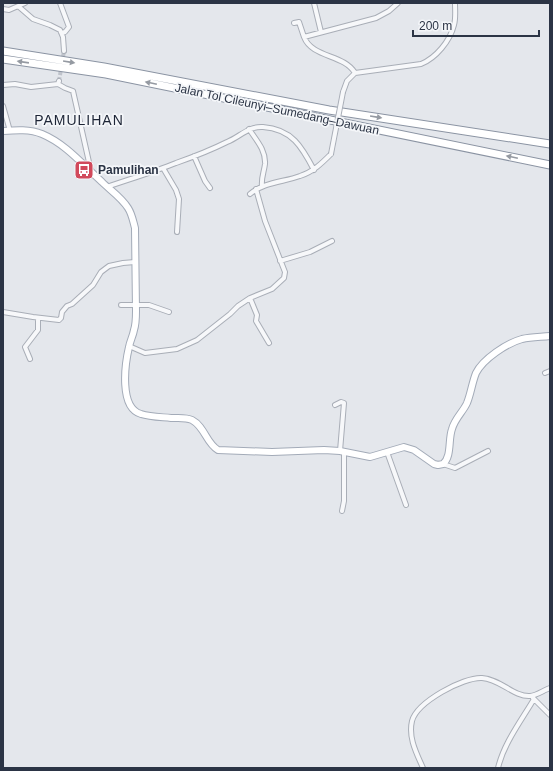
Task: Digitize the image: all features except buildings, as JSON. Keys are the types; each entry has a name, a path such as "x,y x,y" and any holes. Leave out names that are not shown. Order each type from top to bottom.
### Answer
{"highway":[{"name":"Jalan Tol Cileunyi–Sumedang–Dawuan","path":"3,52 104,67 329,110 550,144"},
{"name":"Jalan Tol Cileunyi–Sumedang–Dawuan","path":"3,59 106,74 550,165"}],"main road":[{"path":"3,131 33,132 54,140 91,171 124,203 132,217 135,228 135,325 129,346 125,389 129,405 137,413 147,416 185,418 193,420 200,427 211,445 218,450 272,452 317,450 342,452 370,457 400,448 408,448 418,452 434,464 444,464 447,459 452,428 456,417 467,403 476,374 484,362 514,342 528,338 550,336"}],"street":[{"path":"3,9 9,10 25,3"},
{"path":"60,3 69,27 62,33"},
{"path":"314,3 321,32"},
{"path":"304,37 380,16 398,3"},
{"path":"250,194 262,186 301,176 314,170 331,154 343,92 347,81 355,73 421,64 429,61 439,52 453,29 455,3"},
{"path":"18,6 33,19 50,25 62,33 64,51"},
{"path":"294,23 299,22 305,41 313,48 345,63 350,66 355,73"},
{"path":"3,85 15,84 31,87 58,82 65,88 73,91 91,171"},
{"path":"3,106 10,131"},
{"path":"107,187 194,156 230,141 249,129 263,127 282,131 293,138 305,152 314,170"},
{"path":"249,129 264,153 265,161 262,186"},
{"path":"194,156 205,181 210,188"},
{"path":"162,168 176,190 179,198 177,232"},
{"path":"129,346 145,353 176,349 197,340 238,306 250,298 272,289 284,278 285,272 265,221 256,189"},
{"path":"280,261 310,252 332,241"},
{"path":"3,312 59,320 62,312 67,306 72,304 93,285 101,272 109,266 123,262 135,262"},
{"path":"250,298 257,314 256,321 269,343"},
{"path":"121,305 155,306 169,312"},
{"path":"30,359 25,347 38,330 38,318"},
{"path":"335,405 344,403 342,452 344,501 342,511"},
{"path":"444,464 455,468 488,451"},
{"path":"387,452 406,504"},
{"path":"424,768 412,742 411,731 414,715 434,697 458,684 482,678 494,680 518,694 533,698 550,715"},
{"path":"498,768 513,735 533,698 550,688"}],"tunnel":[{"path":"59,81 64,51"}],"place":[{"name":"Pamulihan","path":"84,170"}],"district":[{"name":"PAMULIHAN","path":"79,120"}]}
